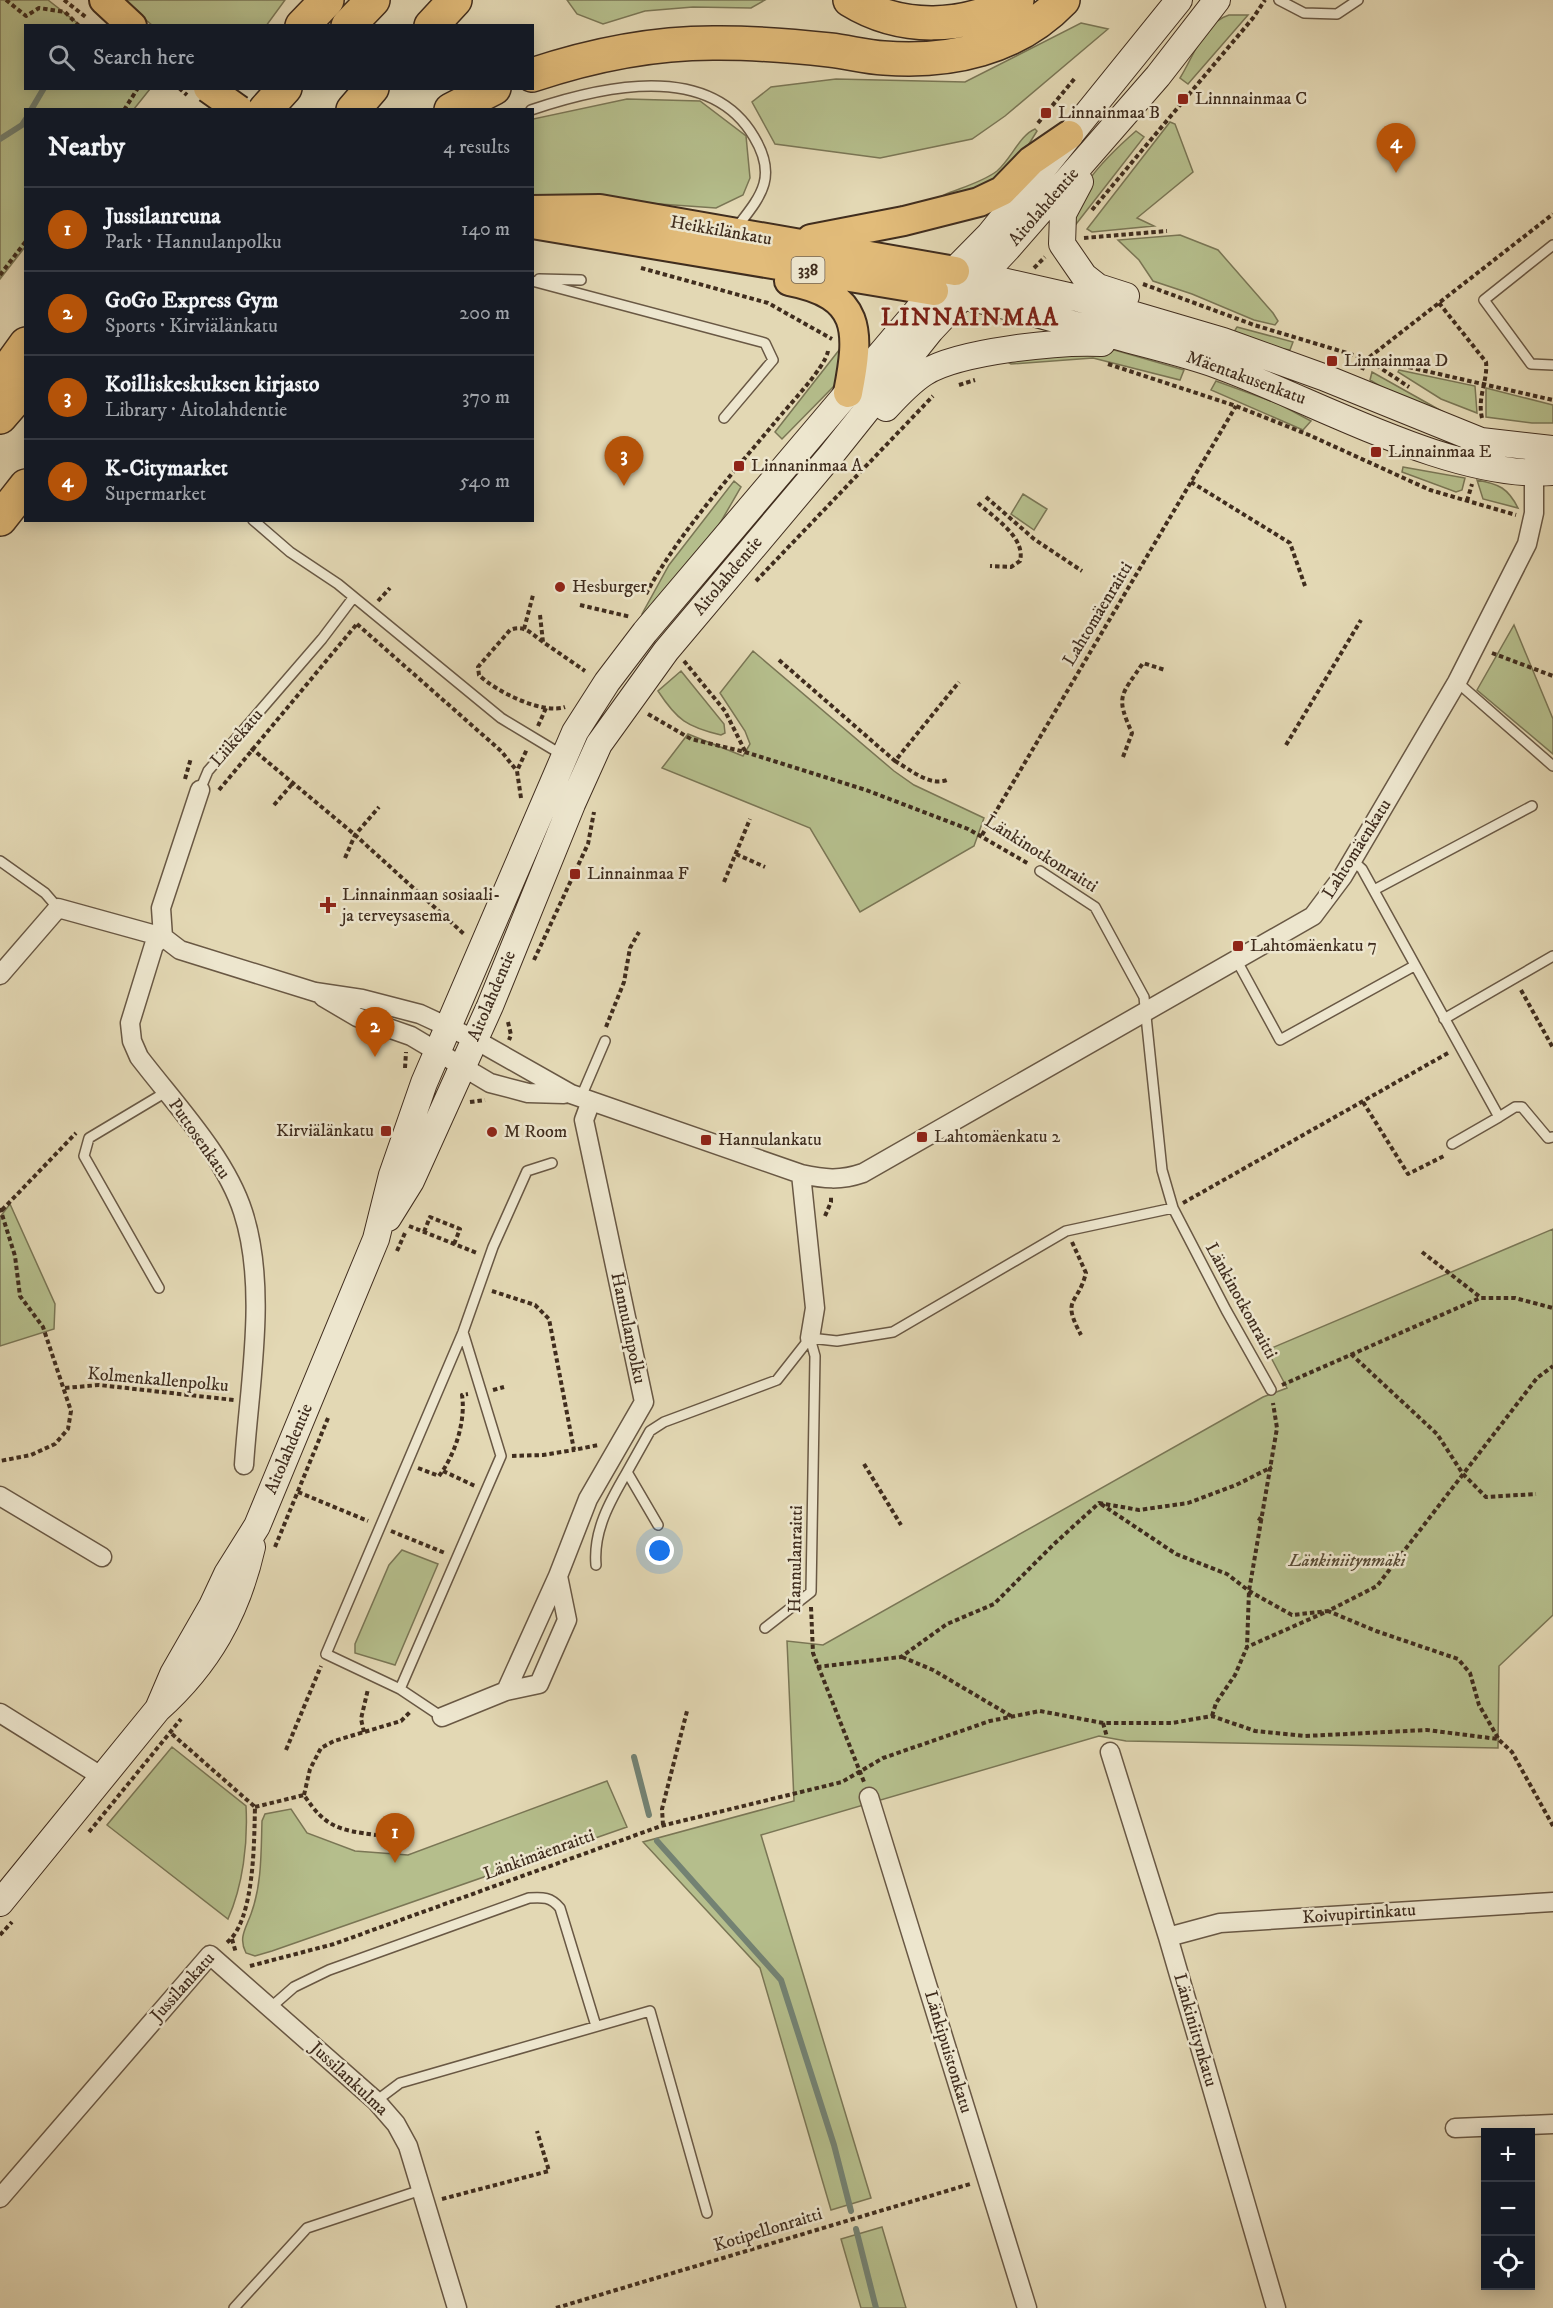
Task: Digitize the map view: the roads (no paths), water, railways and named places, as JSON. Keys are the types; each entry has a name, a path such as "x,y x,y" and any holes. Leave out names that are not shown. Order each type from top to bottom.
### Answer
{"highway":[{"path":"287,24 302,0"},
{"path":"304,24 327,0"},
{"path":"350,24 373,0"},
{"path":"433,24 455,0"},
{"path":"850,0 885,16 914,23 947,24 982,16 1017,0"},
{"path":"534,74 595,57 679,44 785,45 883,58 930,58 975,53 1000,44 1030,28 1063,0"},
{"path":"222,108 238,90"},
{"path":"267,108 283,90"},
{"path":"354,108 370,90"},
{"path":"455,108 490,90"},
{"path":"0,380 24,347"},
{"path":"0,417 24,389"},
{"path":"0,519 24,489"}],"main road":[{"name":"Aitolahdentie","path":"376,1239 411,1181 474,1039 576,761 608,682 645,632 934,291 966,281 990,234 1179,0"},
{"name":"Aitolahdentie","path":"8,1910 104,1778 158,1709 173,1674 212,1606 227,1574 257,1526 376,1239 392,1175 437,1051 576,761 599,744 666,651 831,454 931,330 966,281 1107,135 1158,76 1217,0"},
{"path":"96,10 128,24"},
{"path":"211,90 236,108"},
{"path":"785,242 904,221 979,202 1002,191 1031,161 1070,135"},
{"path":"1107,135 1070,197 1063,214 1076,240 1084,276 1098,287 1142,302 1195,332"},
{"name":"Heikkilänkatu","path":"534,210 600,209 785,242 966,281"},
{"name":"Heikkilänkatu","path":"534,224 681,251 934,291"},
{"path":"681,251 726,268 813,286 837,301 849,316 843,336 856,351 848,393"},
{"name":"Mäentakusenkatu","path":"966,281 1030,286 1195,332 1323,377 1473,438 1543,448"},
{"name":"Mäentakusenkatu","path":"966,281 1022,310 1204,361 1411,444 1477,464 1544,473"},
{"path":"831,454 924,373 949,363 1069,342 1113,343 1204,361"}],"street":[{"name":"Lahtomäenkatu","path":"801,1174 830,1180 863,1173 1313,916 1331,896 1457,682 1527,544 1544,473 1543,448"},
{"name":"Liikekatu","path":"163,937 161,908 200,790"},
{"path":"0,975 58,908 163,937 180,950 315,992 362,999 420,1014 474,1039 581,1097 801,1174 815,1308 810,1338"},
{"name":"Puttosenkatu","path":"163,937 154,945 130,1023 132,1041 139,1058 216,1159 243,1211 254,1258 255,1325 244,1465"},
{"path":"315,992 357,1017 411,1036 490,1083 528,1093 581,1097"},
{"name":"Hannulanpolku","path":"506,1691 558,1576 588,1499 644,1402 581,1097"},
{"path":"0,1496 102,1557"},
{"path":"442,1717 506,1691 539,1684 567,1620 558,1576"},
{"path":"0,1713 104,1778"},
{"name":"Länkiniitynkatu","path":"1110,1752 1168,1937 1276,2308"},
{"name":"Länkipuistonkatu","path":"868,1797 1027,2308"},
{"name":"Koivupirtinkatu","path":"1168,1937 1221,1923 1553,1902"},
{"name":"Jussilankulma","path":"210,1955 376,2101 402,2135 457,2308"},
{"name":"Jussilankatu","path":"0,2198 210,1955"},
{"path":"1455,2128 1553,2124"}],"lane":[{"path":"1279,0 1304,13 1337,14 1358,0"},
{"path":"534,109 578,95 638,87 680,88 717,101 730,109 750,130 760,150 766,182 755,207 732,233"},
{"path":"1553,245 1484,300 1531,364 1553,365"},
{"path":"534,280 581,280"},
{"path":"534,281 765,343 773,360 724,418"},
{"path":"256,522 501,718 576,761"},
{"name":"Liikekatu","path":"200,790 208,771 322,639 353,598"},
{"path":"1457,682 1553,766"},
{"path":"1374,890 1532,806"},
{"path":"1352,860 1362,869 1499,1117"},
{"path":"0,861 45,893 58,908"},
{"name":"Länkinotkonraitti","path":"1040,871 1095,906 1144,997 1162,1170 1173,1208 1271,1390"},
{"path":"1444,1019 1553,956"},
{"path":"1237,961 1280,1040 1414,966"},
{"path":"581,1097 605,1041"},
{"path":"159,1288 84,1156 89,1138 166,1092"},
{"path":"1452,1144 1515,1107 1522,1107 1548,1138 1553,1137"},
{"path":"442,1717 400,1689 326,1654 462,1332 489,1258 527,1172 552,1163"},
{"path":"596,1565 595,1554 602,1521 650,1431 664,1422 777,1380 810,1338 837,1341 893,1332 1067,1231 1173,1208"},
{"path":"400,1689 501,1456 462,1332"},
{"name":"Hannulanraitti","path":"765,1628 811,1592 814,1356 810,1338"},
{"path":"627,1472 658,1525"},
{"path":"270,2008 294,1987 329,1970 529,1898 543,1897 554,1900 560,1908 596,2026"},
{"path":"376,2101 399,2083 650,2011 707,2213"},
{"path":"234,2308 307,2228 421,2190"}],"waterway":[{"path":"32,108 43,90"},
{"path":"0,139 24,122"},
{"path":"634,1757 649,1815"},
{"path":"657,1841 781,1980 834,2145 851,2211"},
{"path":"856,2229 876,2308"}],"place":[{"name":"Linnnainmaa C","path":"1183,99"},
{"name":"Linnainmaa B","path":"1046,113"},
{"name":"K-Citymarket","path":"1396,173"},
{"name":"Linnainmaa D","path":"1332,361"},
{"name":"Linnainmaa E","path":"1376,452"},
{"name":"Linnaninmaa A","path":"739,466"},
{"name":"Koilliskeskuksen kirjasto","path":"624,486"},
{"name":"Hesburger","path":"560,587"},
{"name":"Linnainmaa F","path":"575,874"},
{"name":"Linnainmaan sosiaali- ja terveysasema","path":"328,905"},
{"name":"Lahtomäenkatu 7","path":"1238,946"},
{"name":"GoGo Express Gym","path":"375,1057"},
{"name":"Kirviälänkatu","path":"386,1131"},
{"name":"M Room","path":"492,1132"},
{"name":"Lahtomäenkatu 2","path":"922,1137"},
{"name":"Hannulankatu","path":"706,1140"},
{"name":"Jussilanreuna","path":"395,1863"}],"district":[{"name":"LINNAINMAA","path":"970,318"}],"park label":[{"name":"Länkiniitynmäki","path":"1347,1561"}]}
